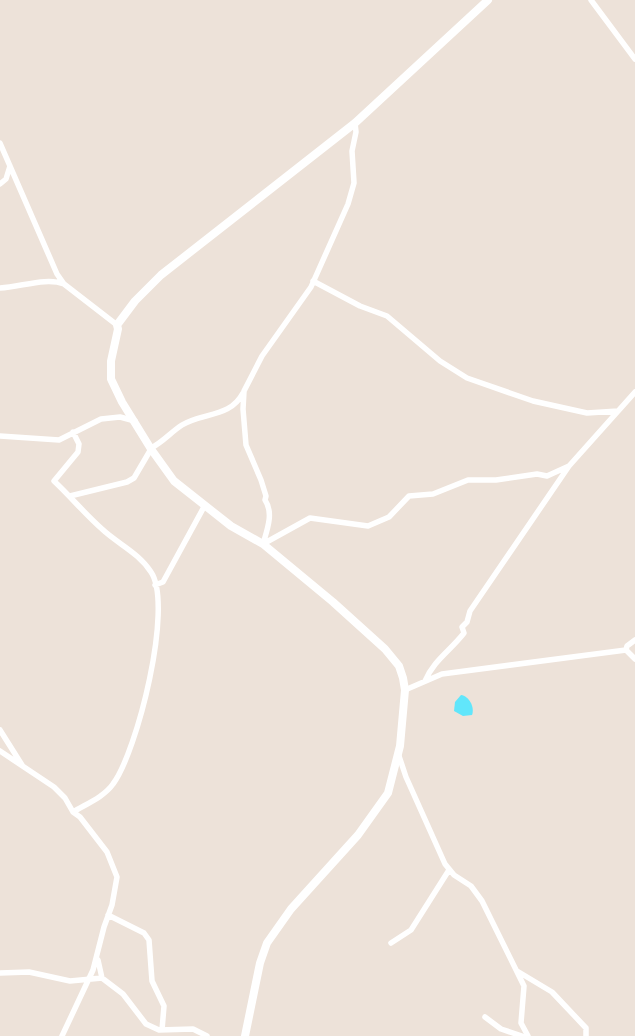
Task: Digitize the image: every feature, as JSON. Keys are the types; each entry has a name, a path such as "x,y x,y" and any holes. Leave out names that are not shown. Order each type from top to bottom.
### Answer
{"street":[{"path":"245,1036 260,963 267,943 291,909 377,811 388,793 399,756 405,690 398,666 385,649 333,602 263,544 231,526 174,481 151,449 122,402 112,379 110,361 118,329 117,325 135,301 161,275 355,123 488,0"},
{"path":"591,0 635,59"},
{"path":"70,496 126,482 134,478 151,449 183,424 225,411 240,399 262,356 314,281 353,190 352,152 356,132 355,123"},
{"path":"0,143 6,152 10,166 57,274 64,284"},
{"path":"0,184 6,179 10,166"},
{"path":"0,288 24,287 54,280 64,284 117,325"},
{"path":"314,281 360,306 387,316 435,357 467,378 533,401 587,413 618,411"},
{"path":"244,391 243,409 246,445 266,496 265,500 270,507 269,525 263,544"},
{"path":"425,681 435,662 456,644 464,633 462,627 467,622 470,611 569,466 635,392"},
{"path":"0,436 48,441 58,440 101,419 120,417 135,421"},
{"path":"73,432 79,444 78,452 54,481 103,530 152,573 158,603 156,651 138,722 125,760 113,784 105,792 73,812"},
{"path":"263,544 310,518 368,526 389,516 409,496 433,494 468,480 496,480 537,474 547,476 569,466"},
{"path":"155,585 163,582 205,504"},
{"path":"626,650 627,646 635,640"},
{"path":"405,690 442,674 626,650"},
{"path":"626,650 635,659"},
{"path":"0,730 24,769"},
{"path":"0,751 24,769 54,787 73,812 80,818 113,863 117,877 98,955 62,1036"},
{"path":"399,756 438,850 449,870 470,886 482,900 524,986 522,1023 528,1036"},
{"path":"391,942 411,930 449,870"},
{"path":"108,915 144,933 149,940 152,981 164,1006 162,1030"},
{"path":"98,955 102,978"},
{"path":"516,970 552,992 586,1028 586,1036"},
{"path":"0,973 29,972 70,981 102,978 123,994 146,1024 162,1030 193,1029 208,1036"},
{"path":"485,1017 501,1029 522,1036"}],"water":[{"path":"461,695 467,697 471,702 472,715 463,716 454,711 455,702"}]}
